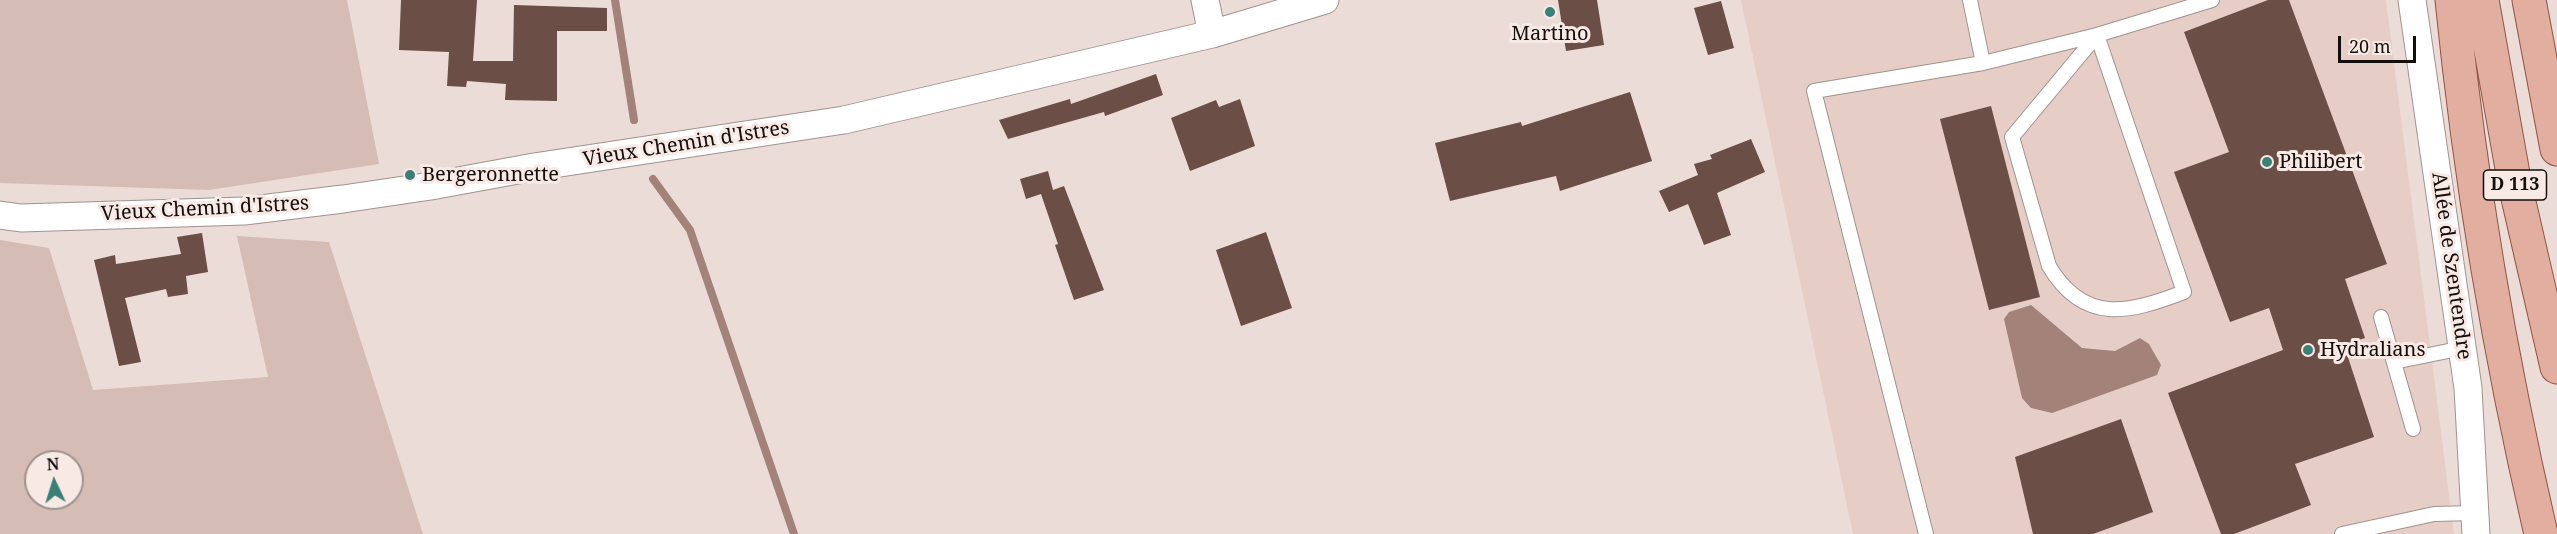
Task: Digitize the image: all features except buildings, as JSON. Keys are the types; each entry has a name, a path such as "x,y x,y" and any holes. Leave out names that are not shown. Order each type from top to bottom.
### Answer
{"main road":[{"path":"2452,0 2469,144 2495,307 2517,432 2541,534"},
{"name":"D 113","path":"2482,0 2515,185 2557,367"},
{"name":"D 113","path":"2529,0 2557,149"}],"street":[{"path":"1205,0 1212,34"},
{"name":"Vieux Chemin d'Istres","path":"0,215 21,218 244,211 398,191 534,167 844,120 1212,34 1325,0"},
{"name":"Allée de Szentendre","path":"2412,0 2468,388 2476,523"}],"lane":[{"path":"1970,0 1983,63"},
{"path":"1926,534 1814,91 1983,63 2097,35 2212,0"},
{"path":"2097,35 2184,292 2152,304 2105,310 2082,302 2060,284 2049,266 2012,137 2097,35"},
{"path":"2381,317 2412,429"},
{"path":"2394,362 2463,348"},
{"path":"2342,534 2434,514 2476,523"}],"shaded area":[{"path":"0,0 347,0 379,164 209,190 0,183"},
{"path":"1741,0 2386,0 2454,534 1853,534"},
{"path":"237,236 329,242 423,534 0,534 0,240 49,248 93,390 268,377"},
{"path":"2031,305 2082,348 2115,351 2140,338 2149,344 2161,365 2157,375 2052,413 2031,408 2022,398 2004,319 2009,312"}],"waterway":[{"path":"615,0 634,120"},
{"path":"653,179 690,230 794,534"}],"place":[{"name":"Martino","path":"1550,12"},
{"name":"Philibert","path":"2267,162"},
{"name":"Bergeronnette","path":"410,175"},
{"name":"Hydralians","path":"2308,350"}]}
